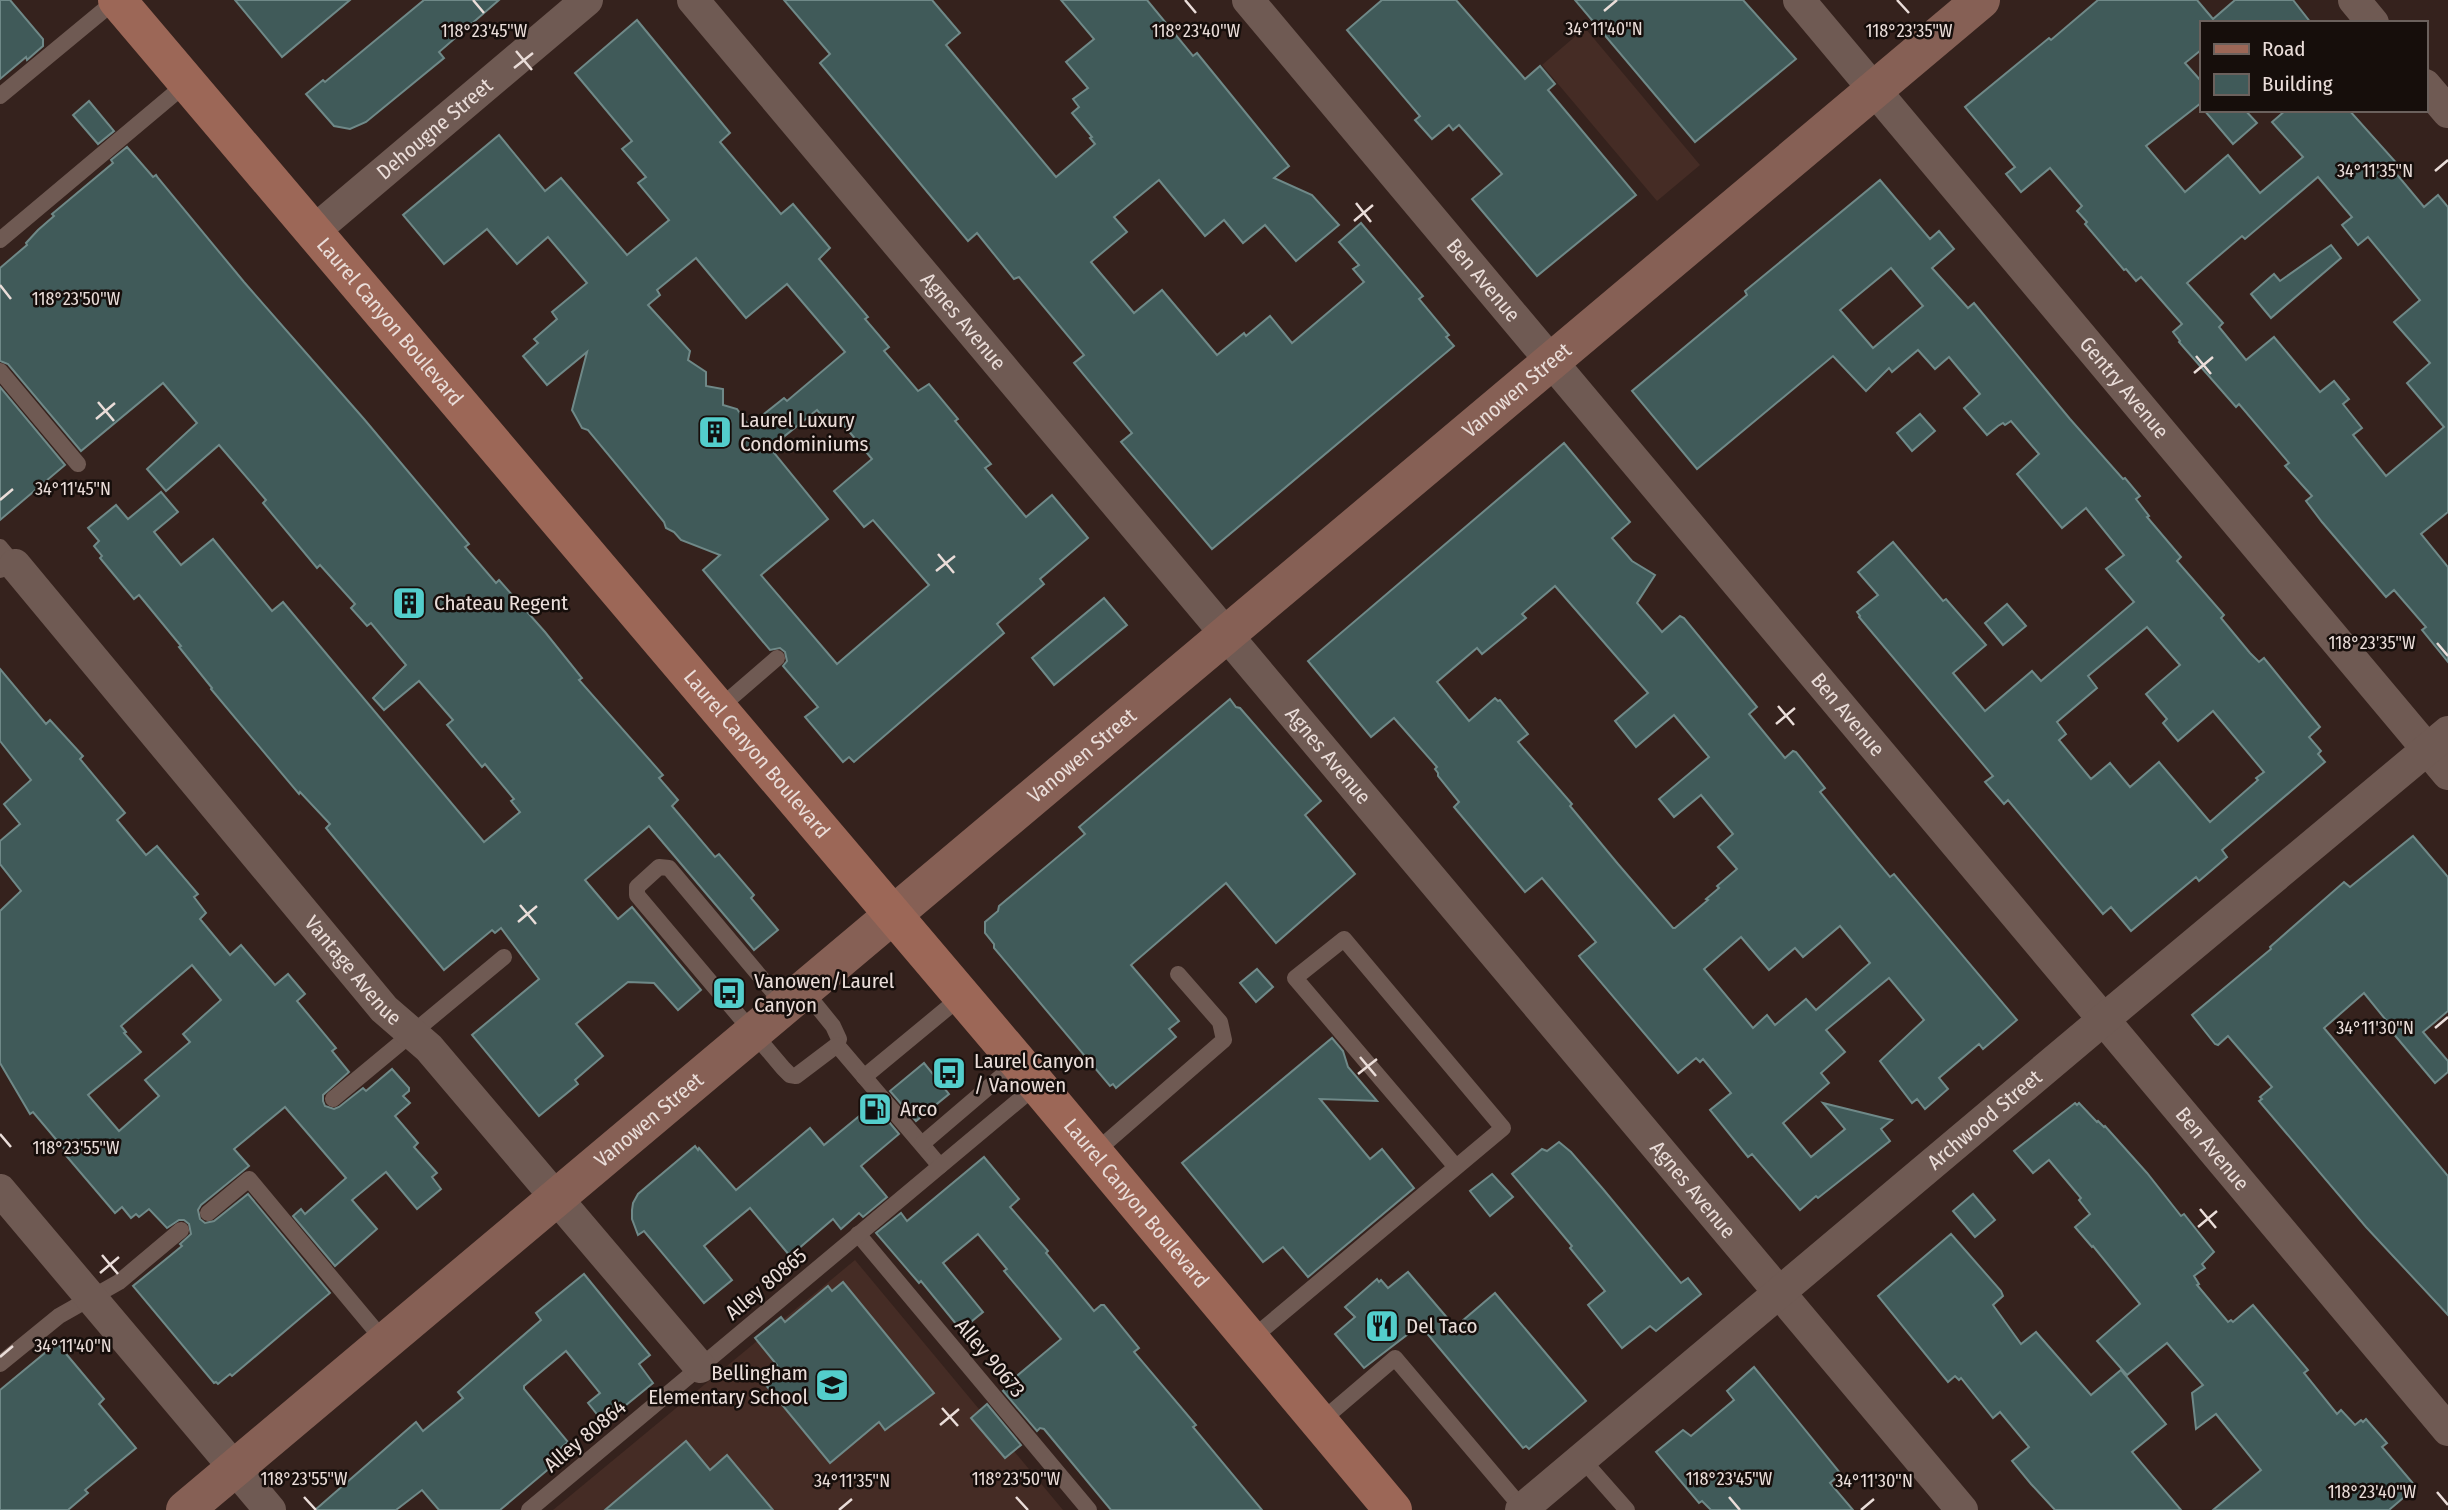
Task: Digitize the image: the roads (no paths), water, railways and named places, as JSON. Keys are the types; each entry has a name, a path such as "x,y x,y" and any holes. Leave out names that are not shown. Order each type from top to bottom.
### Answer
{"main road":[{"name":"Laurel Canyon Boulevard","path":"117,0 1394,1510"},
{"name":"Vanowen Street","path":"185,1510 1981,0"}],"street":[{"name":"Dehougne Street","path":"314,231 587,0"},
{"name":"Agnes Avenue","path":"693,0 1962,1510"},
{"name":"Ben Avenue","path":"1248,0 2448,1430"},
{"name":"Gentry Avenue","path":"1799,0 2438,741 2448,774"},
{"path":"2354,0 2371,21"},
{"path":"2427,87 2448,112"},
{"name":"Vantage Avenue","path":"5,561 384,1009 429,1048 700,1367"},
{"name":"Archwood Street","path":"1522,1509 2438,741"},
{"path":"0,1190 270,1510"}],"lane":[{"path":"0,96 117,0"},
{"path":"0,240 187,83"},
{"path":"0,371 78,464"},
{"path":"718,709 777,659"},
{"path":"837,1045 796,1076 790,1075 637,895 637,887 659,867 669,868 794,997 838,1035 837,1045 940,1166"},
{"path":"1250,1340 1503,1128 1343,939 1295,978 1456,1167"},
{"path":"333,1099 504,957"},
{"path":"1094,1153 1224,1040 1220,1023 1178,974"},
{"path":"864,1077 962,996"},
{"path":"922,1144 1028,1074"},
{"name":"Alley 80865","path":"700,1367 940,1166 1028,1074"},
{"path":"208,1213 248,1179 385,1342"},
{"path":"0,1364 59,1316 118,1282 181,1230"},
{"name":"Alley 90673","path":"859,1234 1089,1510"},
{"path":"1320,1422 1395,1358 1522,1509"},
{"name":"Alley 80864","path":"530,1510 700,1367"},
{"path":"1582,1459 1627,1510"}],"place":[{"name":"Laurel Luxury Condominiums","path":"715,432"},
{"name":"Chateau Regent","path":"409,603"},
{"name":"Vanowen/Laurel Canyon","path":"729,993"},
{"name":"Laurel Canyon / Vanowen","path":"949,1073"},
{"name":"Arco","path":"875,1109"},
{"name":"Del Taco","path":"1382,1326"},
{"name":"Bellingham Elementary School","path":"832,1385"}]}
